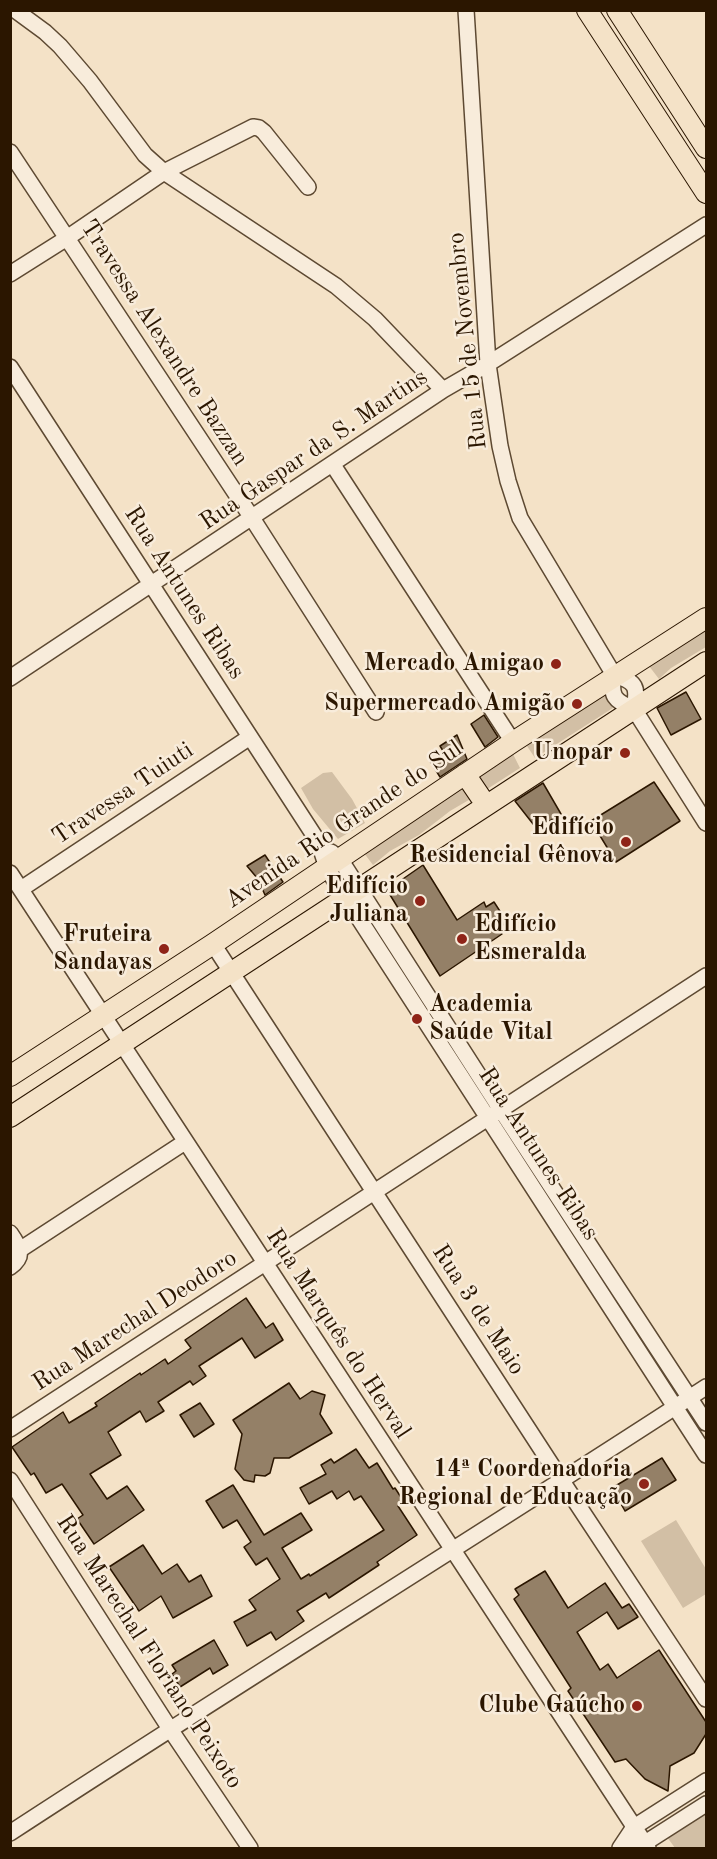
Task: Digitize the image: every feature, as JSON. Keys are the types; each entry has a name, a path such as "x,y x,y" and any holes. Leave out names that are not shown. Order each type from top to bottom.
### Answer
{"main road":[{"path":"587,10 706,193"},
{"path":"617,10 706,148"},
{"path":"641,93 662,80"},
{"name":"Avenida Rio Grande do Sul","path":"10,1077 333,864 513,741 706,618"},
{"path":"10,1117 706,662"},
{"path":"465,774 486,805"}],"street":[{"path":"15,10 60,46 90,81 145,155 164,172 336,286 375,319 443,390"},
{"name":"Rua 15 de Novembro","path":"466,10 488,364 500,446 508,481 520,518 614,675 612,687 614,698 621,704 634,709 706,823"},
{"path":"10,274 164,172 253,127 264,132 308,187"},
{"name":"Travessa Alexandre Bazzan","path":"10,152 252,518 376,711"},
{"name":"Rua Gaspar da S. Martins","path":"10,678 443,390 488,364 706,225"},
{"name":"Rua Antunes Ribas","path":"10,367 495,1114 706,1455"},
{"path":"333,465 513,741"},
{"name":"Rua 15 de Novembro","path":"614,675 627,679 634,685 637,694 634,709"},
{"name":"Travessa Tuiuti","path":"21,889 250,737"},
{"name":"Rua Marquês do Herval","path":"10,873 647,1846"},
{"name":"Rua 3 de Maio","path":"213,944 561,1481 706,1699"},
{"name":"Rua Marechal Deodoro","path":"10,1429 706,976"},
{"name":"Rua Antunes Ribas","path":"495,1114 706,1423"},
{"path":"21,1249 185,1142"},
{"path":"10,1233 21,1249 20,1257 10,1267"},
{"path":"10,1833 170,1729 454,1551 706,1387"},
{"name":"Rua Marechal Floriano Peixoto","path":"10,1480 170,1729 250,1848"},
{"path":"621,1848 634,1827 706,1781"},
{"path":"621,1848 647,1846 706,1804"}],"shaded area":[{"path":"706,630 706,647 671,668 659,679 649,666 654,656 674,650"},
{"path":"604,693 613,708 535,758 527,746"},
{"path":"513,754 520,768 481,793 472,779 492,769"},
{"path":"332,772 352,799 365,823 338,839 313,809 301,788 323,773"},
{"path":"468,783 479,794 450,811 419,835 390,851 373,865 364,853"},
{"path":"676,1520 706,1569 706,1594 683,1608 641,1541"},
{"path":"706,1812 706,1848 675,1848 667,1837"}],"building":[{"path":"686,692 701,719 671,735 657,708"},
{"path":"484,715 498,737 485,747 471,724"},
{"path":"457,735 467,759 440,777 430,761 445,754 440,746"},
{"name":"Edifício Residencial Gênova","path":"654,782 680,821 616,862 591,821"},
{"path":"543,783 561,814 537,829 515,801"},
{"path":"265,855 283,882 265,895 258,879 247,866"},
{"path":"423,865 457,920 484,902 486,907 494,902 507,922 499,928 502,934 440,976 387,890"},
{"path":"246,1298 266,1328 273,1323 283,1340 255,1358 242,1338 199,1366 206,1376 193,1385 190,1381 158,1402 164,1411 146,1422 140,1411 108,1432 121,1455 90,1474 107,1499 127,1486 144,1510 94,1544 77,1519 83,1515 62,1484 46,1493 34,1473 31,1475 12,1447 63,1412 69,1423 97,1406 95,1403 140,1373 141,1375 165,1359 168,1364 191,1348 185,1340"},
{"path":"289,1383 300,1399 312,1391 325,1395 320,1414 332,1433 289,1458 274,1458 270,1473 265,1476 255,1475 254,1482 244,1480 235,1469 242,1434 233,1420"},
{"path":"200,1403 214,1424 194,1437 180,1415"},
{"path":"356,1449 369,1468 377,1463 393,1489 395,1488 404,1502 398,1506 417,1535 377,1562 379,1565 329,1598 326,1593 297,1611 304,1621 276,1640 271,1632 247,1646 234,1622 256,1610 249,1600 280,1579 267,1558 256,1565 244,1547 251,1542 237,1520 223,1528 206,1501 233,1485 264,1535 301,1513 312,1530 282,1548 301,1579 309,1574 310,1576 384,1530 361,1496 354,1500 349,1491 337,1499 332,1491 309,1504 300,1488 326,1474 321,1465 331,1459 334,1463"},
{"name":"14ª Coordenadoria Regional de Educação","path":"662,1458 676,1480 625,1511 612,1488"},
{"path":"143,1545 162,1574 177,1564 189,1582 201,1575 212,1596 173,1618 161,1596 139,1611 109,1567"},
{"name":"Clube Gaúcho","path":"545,1571 568,1608 605,1583 622,1608 629,1604 638,1617 618,1629 607,1612 577,1632 600,1670 608,1664 617,1678 659,1650 706,1722 706,1734 694,1753 670,1766 668,1791 645,1779 626,1759 615,1762 568,1691 571,1688 514,1599 519,1595 515,1589"},
{"path":"214,1640 228,1665 213,1674 210,1668 180,1687 172,1674 176,1671 172,1665"}],"place":[{"name":"Mercado Amigao","path":"556,664"},
{"name":"Supermercado Amigão","path":"577,704"},
{"name":"Unopar","path":"625,753"},
{"name":"Edifício Residencial Gênova","path":"626,842"},
{"name":"Edifício Juliana","path":"420,901"},
{"name":"Edifício Esmeralda","path":"462,939"},
{"name":"Fruteira Sandayas","path":"164,949"},
{"name":"Academia Saúde Vital","path":"417,1019"},
{"name":"14ª Coordenadoria Regional de Educação","path":"644,1484"},
{"name":"Clube Gaúcho","path":"637,1706"}]}
